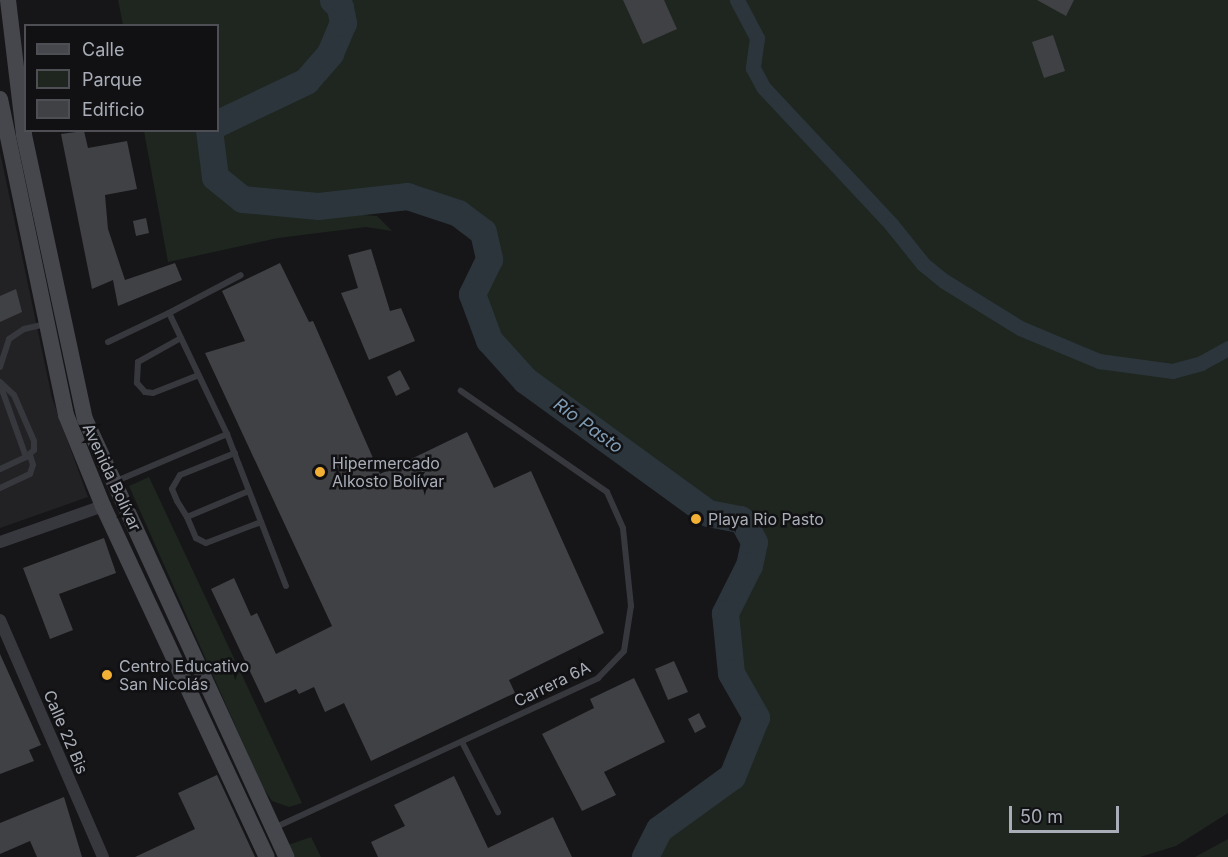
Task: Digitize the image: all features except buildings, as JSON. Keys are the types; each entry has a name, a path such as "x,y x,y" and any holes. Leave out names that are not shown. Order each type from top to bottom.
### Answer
{"main road":[{"name":"Avenida Bolívar","path":"8,0 24,135 85,419 286,857"},
{"name":"Avenida Bolívar","path":"1,109 3,137 66,415 103,506 267,857"},
{"path":"1,109 21,112"},
{"path":"3,137 24,135"}],"street":[{"path":"0,542 103,506"},
{"name":"Calle 22 Bis","path":"0,620 103,857"}],"lane":[{"path":"108,342 242,275"},
{"path":"169,313 227,434 286,586"},
{"path":"0,367 9,339 24,329 46,324"},
{"path":"181,338 138,362 137,383 145,392 153,393 199,375"},
{"path":"0,383 14,395 33,441 28,456 0,470"},
{"path":"0,383 33,465 30,474 0,488"},
{"name":"Carrera 6A","path":"273,829 598,678 624,651 631,606 622,528 607,492 461,391"},
{"path":"114,483 227,434"},
{"path":"235,453 174,480 172,489 196,538 206,543 261,522"},
{"path":"187,517 249,491"},
{"path":"462,742 498,812"}],"shaded area":[{"path":"0,152 52,398 88,497 0,528"}],"green space":[{"path":"118,0 326,0 337,9 337,27 322,59 296,82 219,118 219,24 123,24"},
{"path":"340,0 1228,0 1228,813 1176,846 1140,857 646,857 665,825 731,776 756,718 731,673 725,613 749,565 754,542 739,519 708,513 525,380 489,341 478,296 495,265 487,231 466,205 419,186 319,201 241,191 218,171 212,132 219,132 219,128 308,84 343,45 353,18"},
{"path":"144,132 206,132 212,179 234,198 257,207 377,216 392,231 366,227 278,238 168,262"},
{"path":"149,477 302,803 289,807 272,801 262,786 129,486"},
{"path":"311,837 321,857 294,857 288,845"},
{"path":"1228,839 1228,857 1195,857"}],"waterway":[{"name":"Río Pasto","path":"219,123 306,81 330,53 343,23 340,7 333,0"},
{"path":"737,0 757,38 753,68 763,87 891,224 923,264 944,281 1020,328 1099,361 1172,371 1201,363 1228,348"},
{"name":"Río Pasto","path":"209,132 215,177 242,199 318,206 407,196 458,213 483,232 489,259 472,294 489,340 525,380 708,513 740,519 745,525 754,542 749,565 725,613 731,673 756,717 732,776 659,829 645,857"}],"place":[{"name":"Hipermercado Alkosto Bolívar","path":"320,472"},
{"name":"Playa Rio Pasto","path":"696,519"},
{"name":"Centro Educativo San Nicolás","path":"107,675"}]}
